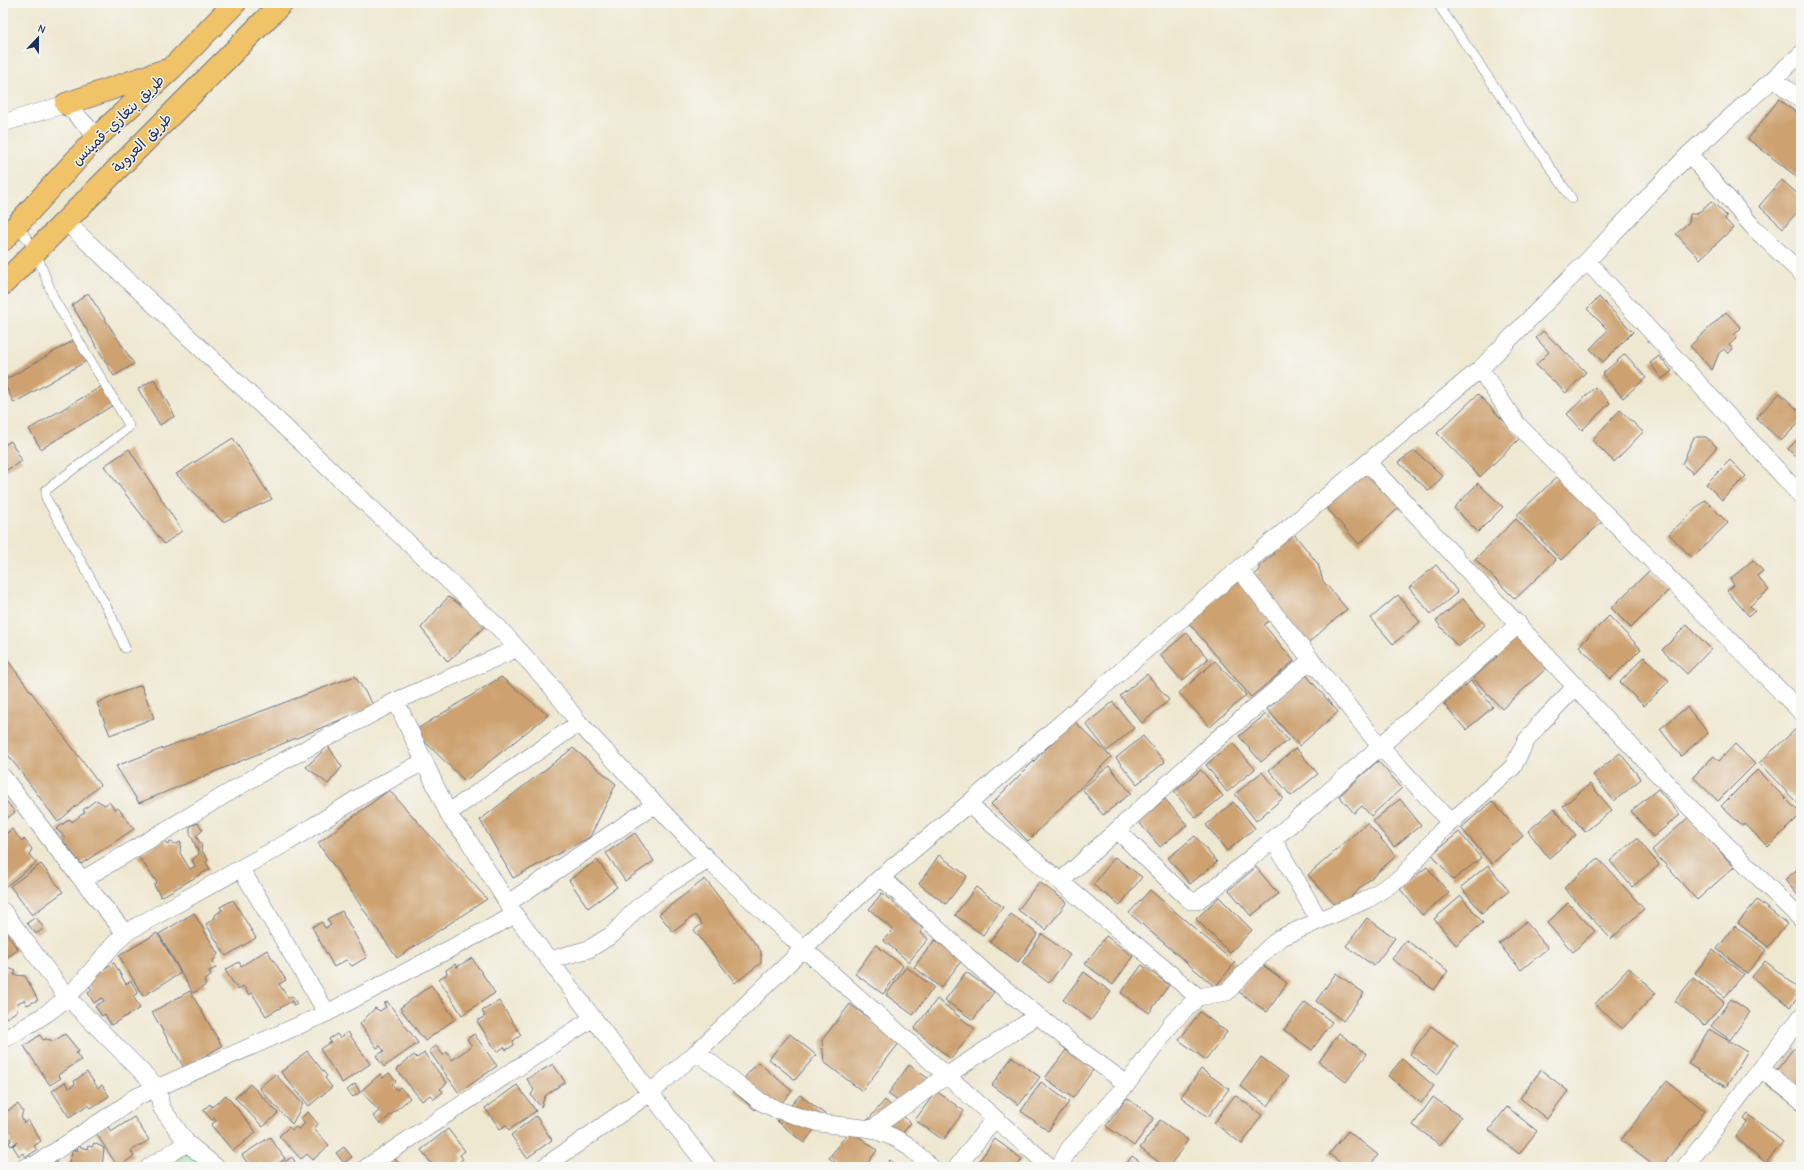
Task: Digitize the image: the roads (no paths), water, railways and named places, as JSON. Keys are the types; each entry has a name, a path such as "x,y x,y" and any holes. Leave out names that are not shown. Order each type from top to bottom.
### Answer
{"main road":[{"name":"طريق بنغازي-قمينس","path":"10,232 97,137 172,68 235,3"},
{"name":"طريق العروبة","path":"3,284 35,250 282,3"},
{"path":"66,104 172,68"}],"street":[{"path":"544,1167 650,1093 697,1052 881,877 968,804 1239,569 1480,369 1587,261 1689,154 1801,54"},
{"path":"1774,79 1801,100"},
{"path":"3,123 66,104 97,137"},
{"path":"1689,154 1754,228 1801,273"},
{"path":"65,221 499,628 516,649 551,686 579,723 708,860 804,949 994,1119 1050,1167"},
{"path":"1587,261 1801,496"},
{"path":"1480,369 1516,423 1801,712"},
{"path":"1368,463 1576,686 1801,920"},
{"path":"1239,569 1310,661 1379,745 1450,822"},
{"path":"1117,830 1186,897 1194,901 1212,891 1519,624"},
{"path":"82,880 270,768 396,701 516,649"},
{"path":"1061,881 1216,740 1310,661"},
{"path":"1059,1167 1069,1149 1126,1084 1172,1023 1198,996 1227,992 1274,943 1290,932 1368,899 1402,877 1450,822 1513,767 1526,741 1538,726 1576,686"},
{"path":"396,701 448,814 465,835 512,909 650,1093 708,1167"},
{"path":"448,814 579,723"},
{"path":"3,1040 40,1019 67,997 84,979 106,951 125,933 241,869 288,842 371,790 423,762"},
{"path":"3,777 82,880 125,933"},
{"path":"25,1167 36,1164 134,1098 327,1014 512,909 656,804"},
{"path":"968,804 1198,996"},
{"path":"1273,839 1319,920"},
{"path":"550,960 589,949 613,934 635,910 666,886 708,860"},
{"path":"241,869 327,1014"},
{"path":"881,877 950,942 1037,1016 1126,1084"},
{"path":"3,911 67,997 158,1088 162,1107 188,1143 216,1167"},
{"path":"872,1129 946,1076 1037,1016"},
{"path":"1684,1167 1801,1017"},
{"path":"367,1167 594,1018"},
{"path":"697,1052 761,1102 778,1110 819,1123 872,1129 901,1140 931,1167"},
{"path":"1760,1069 1801,1100"},
{"path":"957,1167 994,1119"},
{"path":"150,1167 188,1143"}],"lane":[{"path":"1436,3 1572,199"},
{"path":"10,232 35,250 54,300 129,425 128,428 46,490 45,494 112,617 125,648"}]}
